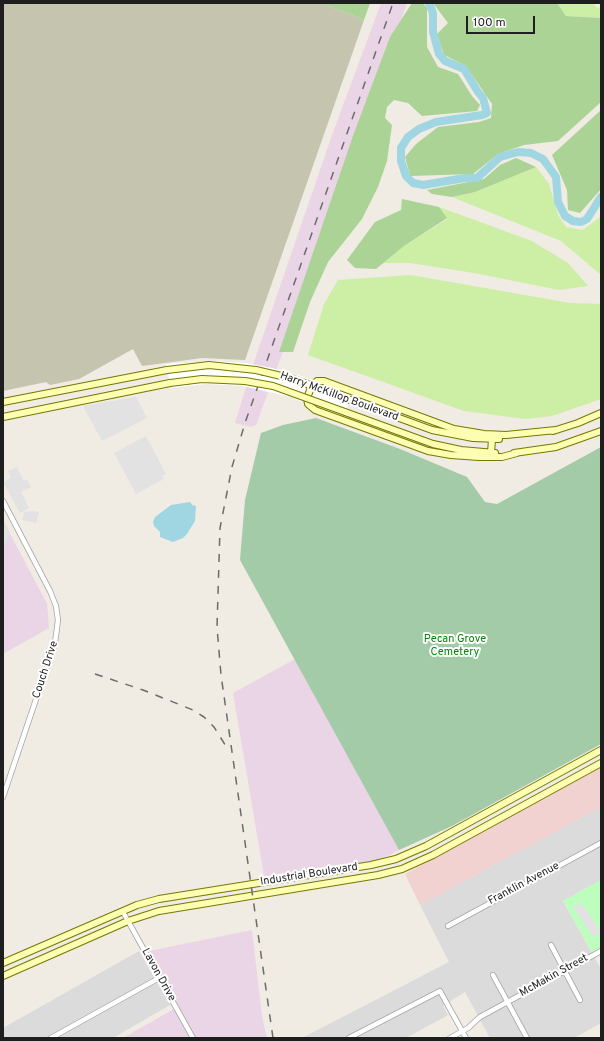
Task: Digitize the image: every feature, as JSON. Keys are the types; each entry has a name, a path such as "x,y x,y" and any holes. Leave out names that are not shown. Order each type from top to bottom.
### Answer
{"main road":[{"name":"Harry McKillop Boulevard","path":"3,402 167,370 205,366 256,370 294,379 432,430 468,437 492,439 513,438 556,430 601,413"},
{"name":"Harry McKillop Boulevard","path":"3,417 170,383 213,379 249,381 284,390 423,441 461,450 491,453 517,453 556,447 601,431"},
{"path":"517,453 502,456 479,457 451,455 428,451 315,410 308,404 307,398 312,385 317,381 324,380 454,429 496,435 556,430"},
{"path":"491,453 492,439"},
{"name":"Industrial Boulevard","path":"3,963 123,912 159,899 377,864 404,856 601,750"},
{"path":"592,756 599,764"},
{"name":"Industrial Boulevard","path":"3,976 128,921 165,910 378,875 402,869 433,855 505,814 599,764"},
{"path":"562,772 568,781"},
{"path":"512,798 517,808"},
{"path":"500,805 505,814"},
{"path":"282,891 287,883 309,878 318,873 322,884"}],"street":[{"name":"Couch Drive","path":"3,502 50,591 56,609 58,625 55,643 3,797"},
{"name":"Franklin Avenue","path":"448,926 601,843"},
{"name":"Lavon Drive","path":"123,912 193,1038"},
{"path":"551,945 580,1000"},
{"name":"McMakin Street","path":"450,1038 480,1017 601,951"},
{"path":"493,975 527,1038"},
{"path":"51,1038 159,978"},
{"path":"348,1038 440,991 466,1038"}],"shaded area":[{"path":"3,3 322,3 364,20 245,360 202,358 142,366 133,349 79,379 50,385 46,382 3,391"},
{"path":"381,3 407,3 341,194 256,425 251,427 235,423 254,362 331,138"},
{"path":"136,397 147,418 102,441 83,406"},
{"path":"146,436 166,474 162,476 164,479 136,494 114,453"},
{"path":"17,467 23,481 27,479 31,487 21,492 29,508 20,513 3,482 11,478 8,471"},
{"path":"24,512 39,512 36,523 22,520"},
{"path":"3,520 47,604 49,628 3,654"},
{"path":"3,525 8,527 6,530 10,532 3,549"},
{"path":"295,659 399,850 380,860 264,876 233,693"},
{"path":"601,767 601,807 420,905 405,874"},
{"path":"601,807 601,880 563,901 601,969 601,1023 574,1038 490,1038 465,992 443,1006 448,1015 406,1038 302,1038 449,962 420,905"},
{"path":"577,904 579,906 582,904 601,932 593,937 573,907"},
{"path":"252,930 262,1016 267,1038 123,1038 179,1006 149,951"},
{"path":"139,951 170,1005 113,1038 3,1038 3,1028"}],"green space":[{"path":"322,3 370,3 364,20"},
{"path":"412,3 423,3 427,8 427,47 438,67 458,74 472,96 480,105 477,111 422,116 408,103 394,100 387,107 385,118 392,125 387,161 378,187 362,219 328,262 310,302 293,352 279,352 354,133 390,37"},
{"path":"433,3 557,3 566,16 601,18 601,102 558,141 524,145 498,154 473,174 410,176 405,157 416,144 438,127 479,122 491,118 492,104 466,66 444,55 437,34 448,23"},
{"path":"557,3 593,3 597,8 601,7 601,18 566,16"},
{"path":"601,110 601,189 580,213 568,210 567,190 552,155"},
{"path":"516,158 536,167 475,192 452,197 432,194 427,190 484,179 500,165"},
{"path":"536,167 549,184 558,215 566,227 583,230 601,216 601,275 561,241 452,197 475,192"},
{"path":"402,199 439,207 447,218 404,246 376,269 355,268 347,260 375,222 401,210"},
{"path":"439,207 532,241 568,263 588,286 559,290 474,273 410,263 383,263 404,246 447,219"},
{"path":"411,275 570,303 601,304 601,399 552,416 525,419 464,411 308,355 324,304 338,280"},
{"name":"Pecan Grove Cemetery","path":"316,418 400,449 467,477 485,502 497,504 601,447 601,744 452,826 399,850 240,560 245,500 261,433 283,425"},
{"path":"601,880 601,947 592,952 563,901"}],"water":[{"path":"190,502 192,505 196,506 195,521 187,534 183,538 173,542 160,537 160,532 154,526 153,522 155,517 171,505"}],"pier":[{"path":"214,361 245,363 272,368 301,376 352,395 343,417 290,397 243,386 206,384 171,388 166,364"}],"waterway":[{"path":"429,3 433,13 433,32 439,54 445,61 464,69 483,98 487,113 436,122 419,129 408,137 401,148 401,161 406,176 413,183 423,185 465,178 477,178 500,157 518,152 531,153 543,159 556,177 558,202 565,216 573,221 581,222 587,219 601,197"}],"railway":[{"path":"273,1038 221,675 217,627 220,528 232,467 245,423 393,3"},
{"path":"95,674 143,690 193,710 204,717 214,727 229,751"}]}
